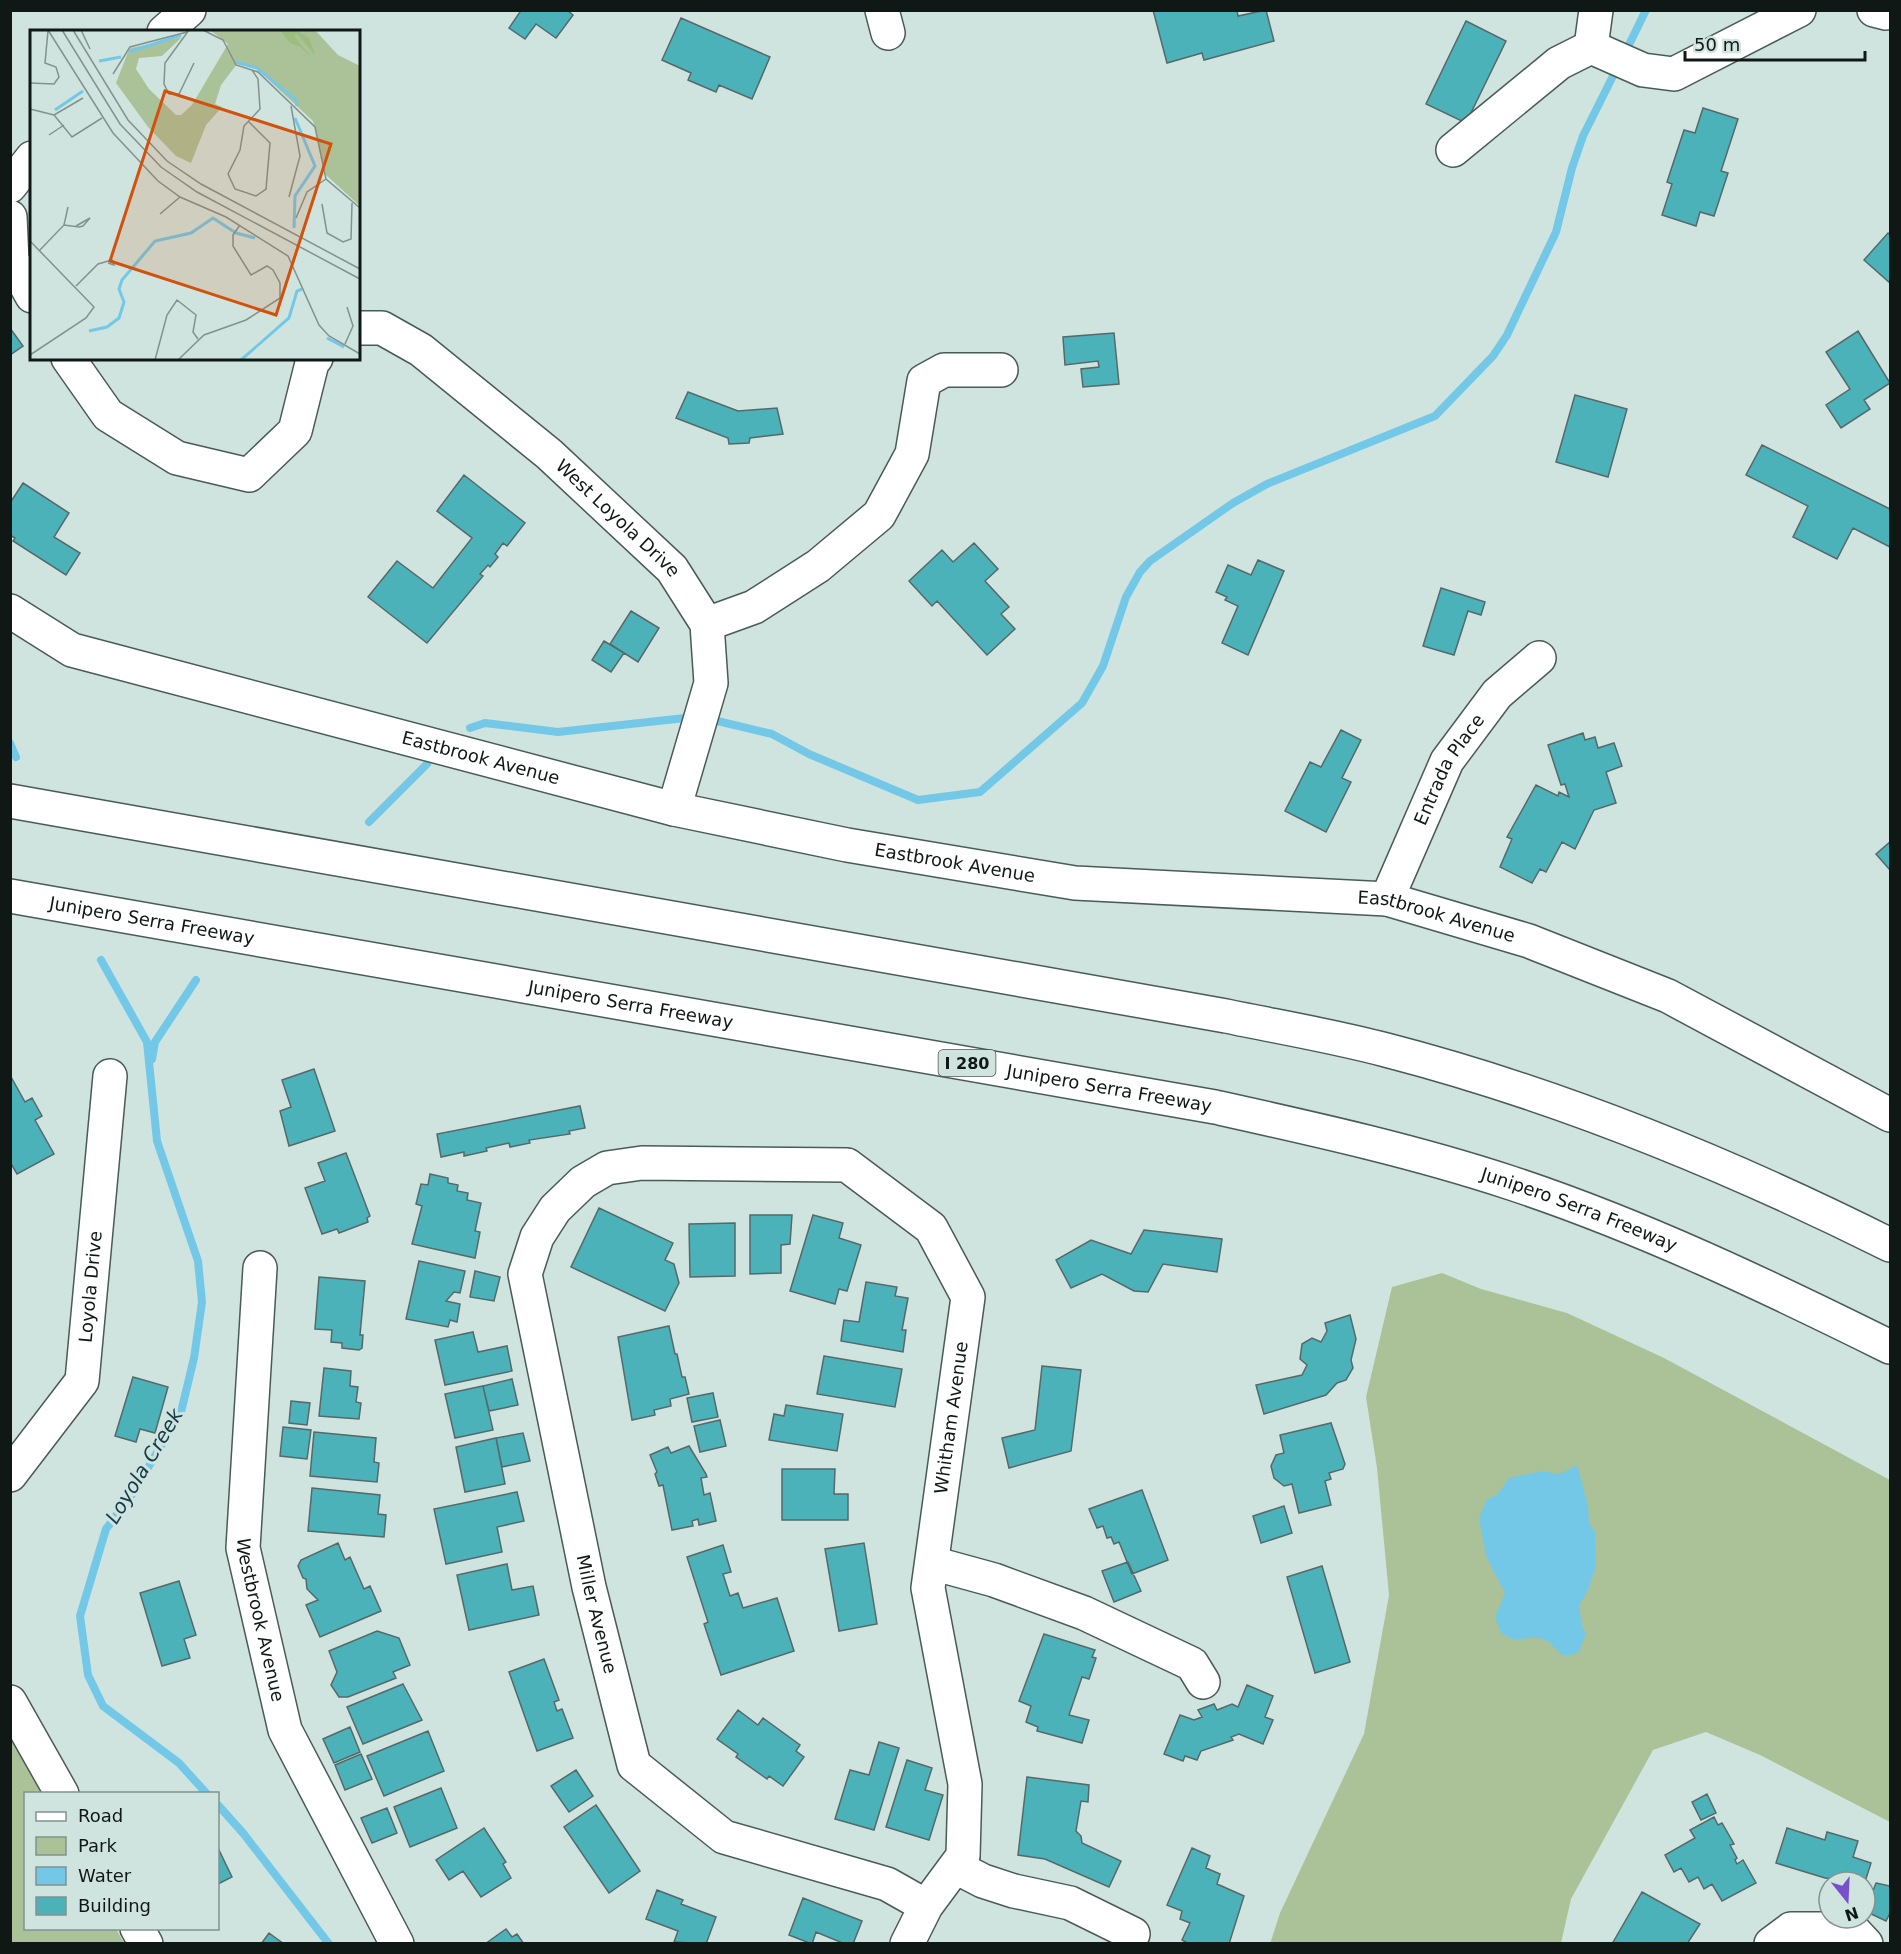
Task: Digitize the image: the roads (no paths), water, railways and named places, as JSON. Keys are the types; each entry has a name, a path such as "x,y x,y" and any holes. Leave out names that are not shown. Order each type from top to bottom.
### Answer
{"main road":[{"path":"166,30 189,10"},
{"path":"1591,47 1596,10"},
{"path":"1591,47 1643,70 1674,74 1799,10"},
{"path":"1874,10 1886,13 1890,11"},
{"path":"1453,150 1559,63 1591,47"},
{"path":"10,186 30,161"},
{"path":"10,217 12,260 30,292"},
{"name":"West Loyola Drive","path":"360,328 382,328 421,350 549,454 672,568 707,624 711,683 674,809"},
{"path":"69,360 108,415 177,458 249,475 295,431 314,360"},
{"path":"707,624 754,607 772,596 818,566 879,515 912,454 924,381 944,370 1001,370"},
{"name":"Eastbrook Avenue","path":"10,611 72,650 674,809 847,845 1075,883 1387,899 1529,941 1668,996 1890,1115"},
{"name":"Entrada Place","path":"1387,899 1447,761 1497,694 1539,658"},
{"path":"10,801 1226,1016 1386,1050 1547,1099 1688,1152 1832,1216 1890,1245"},
{"name":"Junipero Serra Freeway","path":"10,896 1215,1107 1364,1140 1511,1183 1648,1235 1788,1296 1890,1347"},
{"name":"Loyola Drive","path":"10,1475 82,1381 110,1076"},
{"name":"Whitham Avenue","path":"607,1168 642,1163 847,1165 931,1228 968,1298 928,1588 965,1784 963,1856 926,1906 907,1944"},
{"name":"Miller Avenue","path":"607,1168 583,1182 555,1209 537,1237 525,1274 590,1587 634,1765 724,1837 887,1884 926,1906"},
{"name":"Westbrook Avenue","path":"260,1268 243,1548 285,1730 397,1944"},
{"path":"932,1563 994,1580 1084,1613 1192,1664 1203,1682"},
{"path":"10,1702 61,1792"},
{"path":"956,1867 1004,1887 1070,1903 1133,1934"},
{"path":"1771,1944 1791,1929 1852,1929 1866,1944"},
{"path":"138,1930 146,1944"}],"water":[{"path":"1577,1465 1588,1505 1589,1523 1595,1532 1596,1565 1588,1590 1579,1605 1582,1626 1586,1633 1579,1652 1562,1655 1543,1639 1514,1640 1501,1633 1495,1617 1505,1593 1486,1556 1479,1518 1487,1499 1497,1495 1509,1478 1542,1471 1560,1474"}],"waterway":[{"path":"1624,55 1646,10"},
{"path":"709,719 772,734 809,754 918,800 980,792 1082,703 1103,666 1126,597 1140,572 1150,561 1233,503 1267,484 1435,416 1493,356 1507,335 1556,232 1572,168 1583,136 1617,68"},
{"path":"470,728 485,723 558,732 694,717"},
{"name":"Loyola Creek","path":"10,743 16,757"},
{"path":"369,822 427,764"},
{"name":"Loyola Creek","path":"101,960 147,1042 157,1141 198,1261 202,1302 194,1358 181,1412 133,1493 106,1529 80,1616 88,1675 103,1706 179,1763 205,1792"},
{"path":"152,1059 155,1042 196,980"},
{"name":"Loyola Creek","path":"219,1806 243,1833 329,1944"}]}
